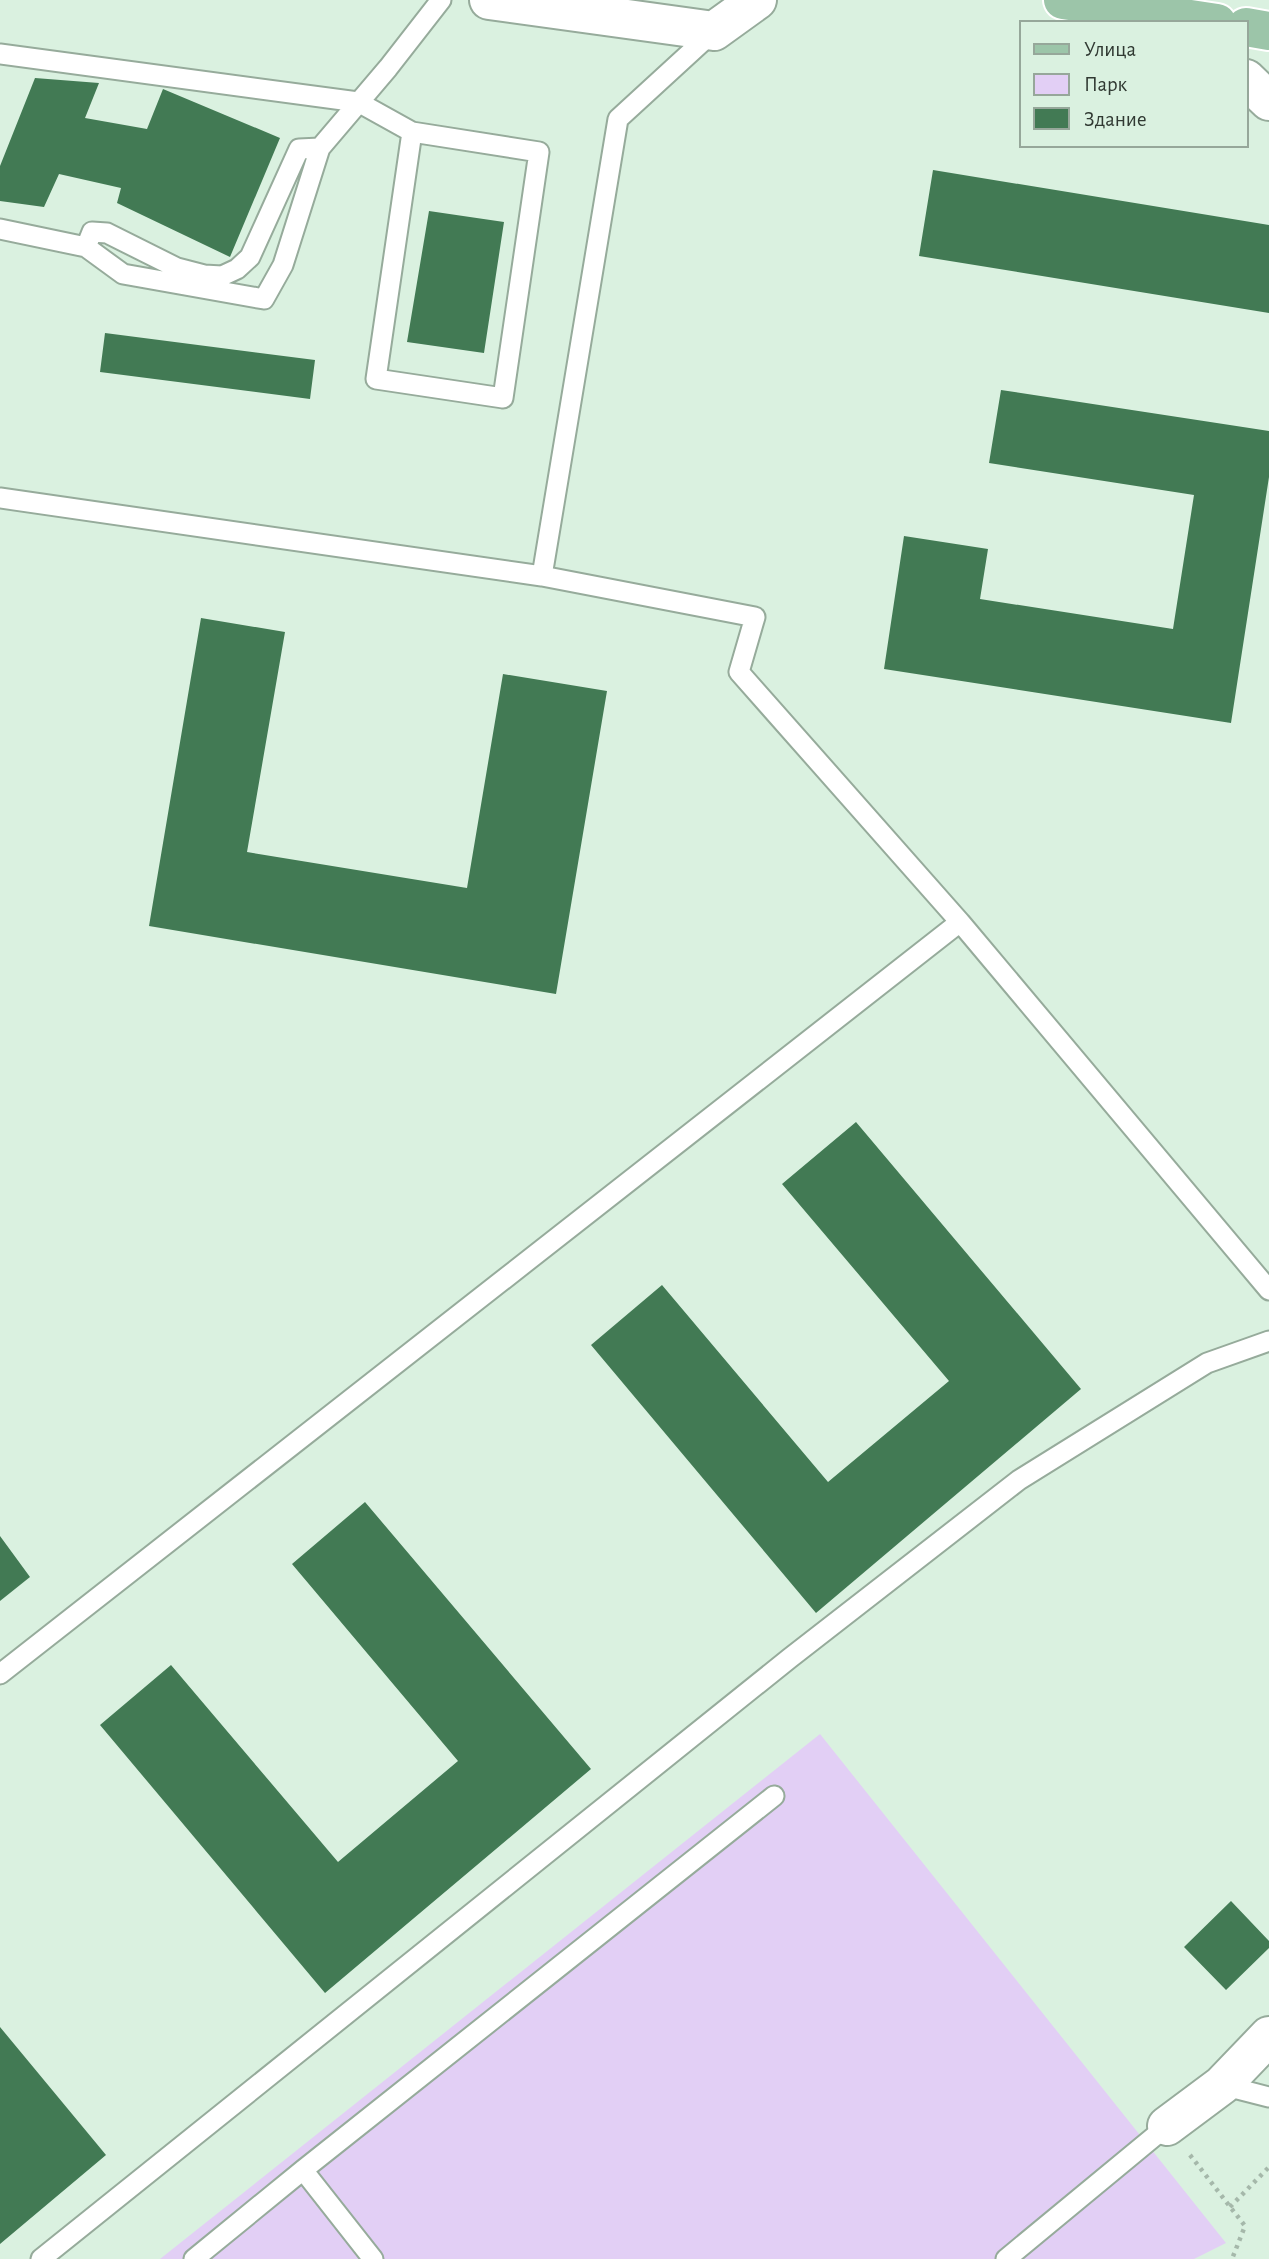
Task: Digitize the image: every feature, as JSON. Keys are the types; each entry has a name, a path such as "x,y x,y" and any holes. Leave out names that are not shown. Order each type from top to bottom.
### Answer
{"main road":[{"path":"1063,0 1195,21"},
{"path":"1248,27 1269,31"}],"street":[{"path":"489,0 714,31 757,0"},
{"path":"1248,81 1269,101"},
{"path":"1167,2126 1222,2085 1269,2036"}],"lane":[{"path":"0,229 86,247 123,274 264,299 283,265 320,148 441,0"},
{"path":"542,576 618,119 714,31"},
{"path":"0,54 358,102 412,132 539,152 503,398 376,379 412,132"},
{"path":"86,247 92,232 107,233 177,268 204,275 222,276 237,269 250,257 299,149 320,148"},
{"path":"0,498 542,576 755,617 739,672 960,922 1269,1290"},
{"path":"0,1674 960,922"},
{"path":"41,2259 790,1658 1019,1480 1206,1363 1269,1342"},
{"path":"194,2259 774,1796"},
{"path":"1222,2085 1269,2097"},
{"path":"1006,2259 1167,2126"},
{"path":"303,2170 373,2259"}],"path":[{"path":"1167,2126 1245,2226 1232,2259"},
{"path":"1230,2207 1269,2167"}],"green space":[{"path":"820,1734 1226,2243 1194,2259 160,2259"}],"building":[{"path":"35,78 99,83 85,118 147,129 163,89 280,138 230,257 117,203 121,188 59,174 44,207 0,201 0,166"},
{"path":"933,170 1269,225 1269,313 919,256"},
{"path":"429,211 504,222 484,353 407,342"},
{"path":"105,333 315,360 310,399 100,372"},
{"path":"1001,390 1269,431 1269,477 1231,723 884,669 904,536 988,549 980,599 1173,629 1194,495 989,463"},
{"path":"201,618 285,632 247,852 467,888 503,674 607,691 556,994 149,926"},
{"path":"856,1122 1081,1389 816,1613 591,1345 662,1285 828,1482 949,1381 782,1184"},
{"path":"365,1502 591,1769 325,1993 100,1725 171,1665 338,1862 458,1761 292,1564"},
{"path":"0,1536 30,1577 0,1601"},
{"path":"1231,1901 1269,1941 1269,1948 1226,1990 1184,1947"},
{"path":"0,2027 106,2155 0,2244"}]}
